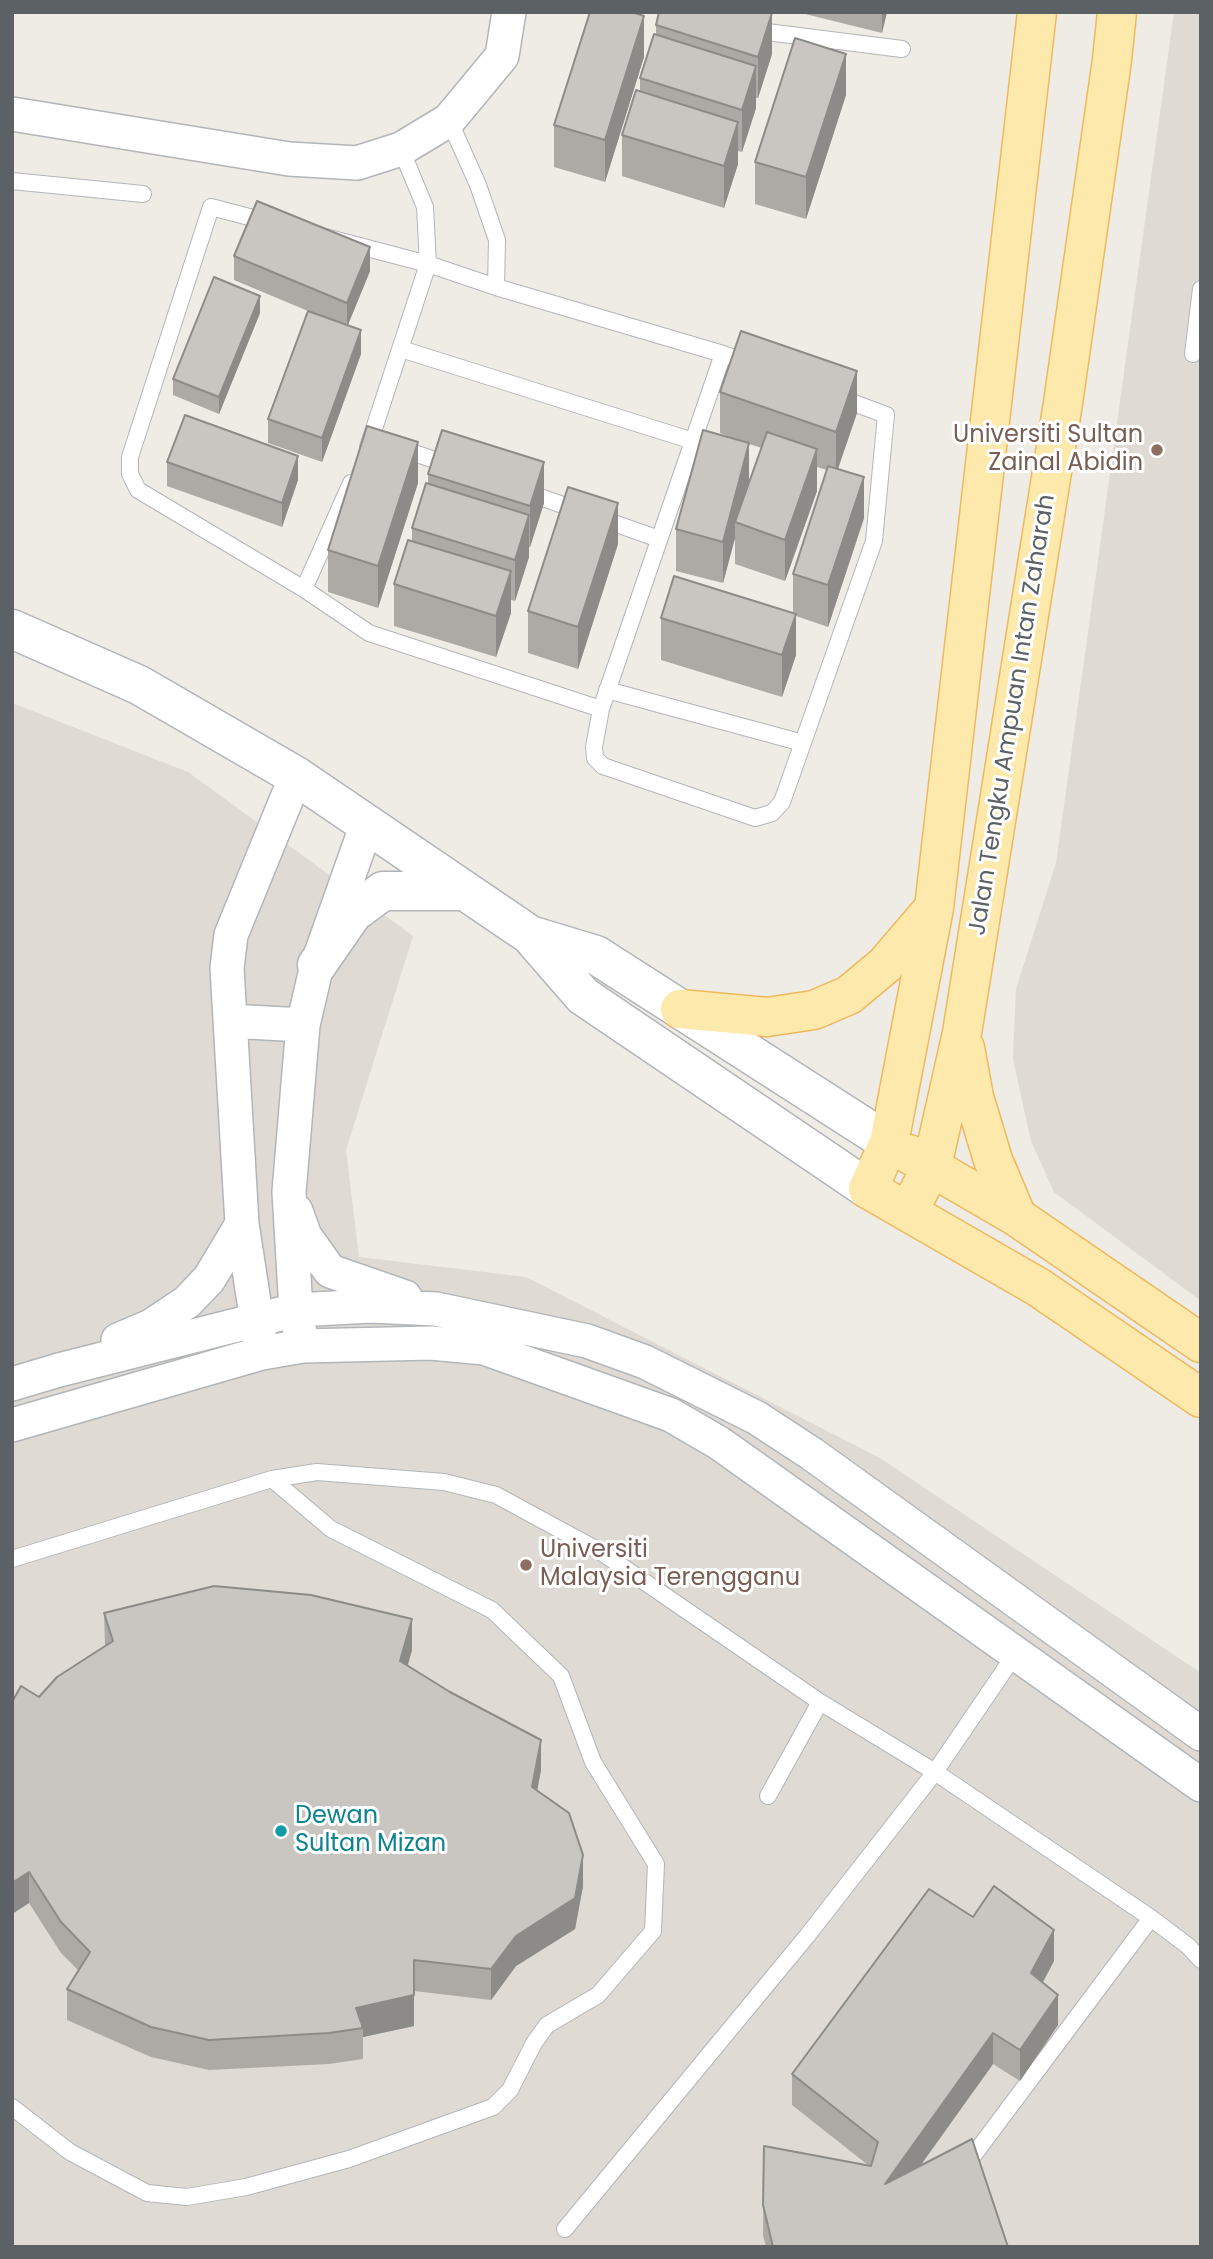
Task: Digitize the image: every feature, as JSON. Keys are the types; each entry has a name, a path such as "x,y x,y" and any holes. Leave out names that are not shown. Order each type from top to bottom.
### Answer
{"main road":[{"name":"Jalan Tengku Ampuan Intan Zaharah","path":"868,1189 890,1143 934,908 1037,12"},
{"name":"Jalan Tengku Ampuan Intan Zaharah","path":"908,1212 932,1166 962,1033 1063,402 1117,12"},
{"path":"12,629 139,685 296,776 530,935 583,996 868,1189 1038,1287 1201,1398"},
{"path":"317,965 353,913 383,891 465,891"},
{"path":"680,1009 767,1017 814,1010 849,995 885,965 934,908"},
{"path":"530,935 596,955 890,1143 1017,1217 1201,1343"},
{"path":"962,1033 977,1108 993,1160 1017,1217"}],"street":[{"path":"12,114 289,159 357,163 401,149 449,120 502,56 509,12"},
{"path":"262,1353 242,1224 227,968 231,935 296,776"},
{"path":"303,1346 296,1310 289,1192 303,1025 317,965 367,824"},
{"path":"230,1021 303,1025"},
{"path":"289,1192 305,1236 330,1271 436,1309 587,1341 645,1362 757,1418 812,1454 1201,1734"},
{"path":"59,1370 150,1326 187,1302 209,1279 242,1224"},
{"path":"12,1384 296,1310 370,1306 436,1309"},
{"path":"12,1425 262,1353 303,1346 431,1343 484,1348 671,1415 719,1443 1201,1785"}],"lane":[{"path":"732,27 902,49"},
{"path":"449,120 478,185 498,240 496,287"},
{"path":"304,589 372,438 428,264 425,207 401,149"},
{"path":"12,181 143,194"},
{"path":"601,709 369,633 304,589 138,490 130,474 130,457 211,207 428,264 496,287 723,354 886,415 874,541 782,802 772,813 755,818 603,766 595,758 594,747 607,690 723,354"},
{"path":"1193,354 1201,289"},
{"path":"401,349 693,441"},
{"path":"372,438 463,470"},
{"path":"515,488 659,539"},
{"path":"607,690 803,743"},
{"path":"12,1559 272,1479 317,1472 444,1482 496,1495 601,1552 820,1702 935,1772 1151,1918 1188,1946 1201,1960"},
{"path":"12,2107 70,2152 147,2193 187,2197 246,2187 349,2159 493,2107 510,2090 534,2043 547,2025 598,1994 653,1931 656,1864 593,1762 561,1676 492,1610 331,1529 272,1479"},
{"path":"565,2229 807,1936 935,1772 1016,1653"},
{"path":"768,1796 820,1702"},
{"path":"966,2173 970,2160 1151,1918"}],"shaded area":[{"name":"Universiti Sultan Zainal Abidin","path":"1174,12 1201,12 1201,1301 1054,1192 1031,1141 1013,1059 1016,989 1056,863"},
{"name":"Universiti Malaysia Terengganu","path":"12,703 188,772 413,936 346,1150 359,1257 526,1277 880,1458 1201,1673 1201,2247 12,2247"}],"building":[{"path":"590,12 632,12 644,16 605,140 554,125"},
{"path":"659,12 772,13 758,57 656,25"},
{"path":"654,34 756,66 742,110 640,78"},
{"path":"795,38 846,54 806,177 755,162"},
{"path":"636,90 738,122 724,166 622,135"},
{"path":"257,201 370,247 347,303 234,256"},
{"path":"214,277 260,296 219,397 173,379"},
{"path":"308,311 361,330 322,438 268,419"},
{"path":"741,331 857,371 836,432 720,392"},
{"path":"185,415 298,456 282,503 167,462"},
{"path":"367,426 418,442 378,566 328,550"},
{"path":"442,430 544,462 530,506 428,474"},
{"path":"703,430 749,443 723,542 676,529"},
{"path":"767,432 817,449 785,540 735,522"},
{"path":"828,466 864,477 828,585 793,574"},
{"path":"426,483 529,515 515,560 412,528"},
{"path":"568,487 618,503 578,627 528,611"},
{"path":"408,540 511,571 496,616 394,584"},
{"path":"674,576 796,614 782,655 661,618"},
{"name":"Dewan Sultan Mizan","path":"214,1586 311,1595 412,1619 400,1661 450,1692 541,1740 532,1787 569,1813 583,1855 575,1898 516,1936 491,1969 414,1960 414,1995 356,2008 363,2028 329,2033 209,2040 151,2027 67,1989 90,1952 61,1922 29,1872 12,1883 12,1702 21,1686 39,1697 57,1677 113,1641 104,1613"},
{"path":"994,1886 1054,1930 1031,1973 1058,1995 1020,2050 993,2033 885,2184 972,2139 1008,2247 773,2247 763,2205 764,2146 871,2166 878,2142 792,2074 929,1889 973,1917"}],"place":[{"name":"Universiti Sultan Zainal Abidin","path":"1157,450"},
{"name":"Universiti Malaysia Terengganu","path":"526,1565"},
{"name":"Dewan Sultan Mizan","path":"281,1831"}]}
